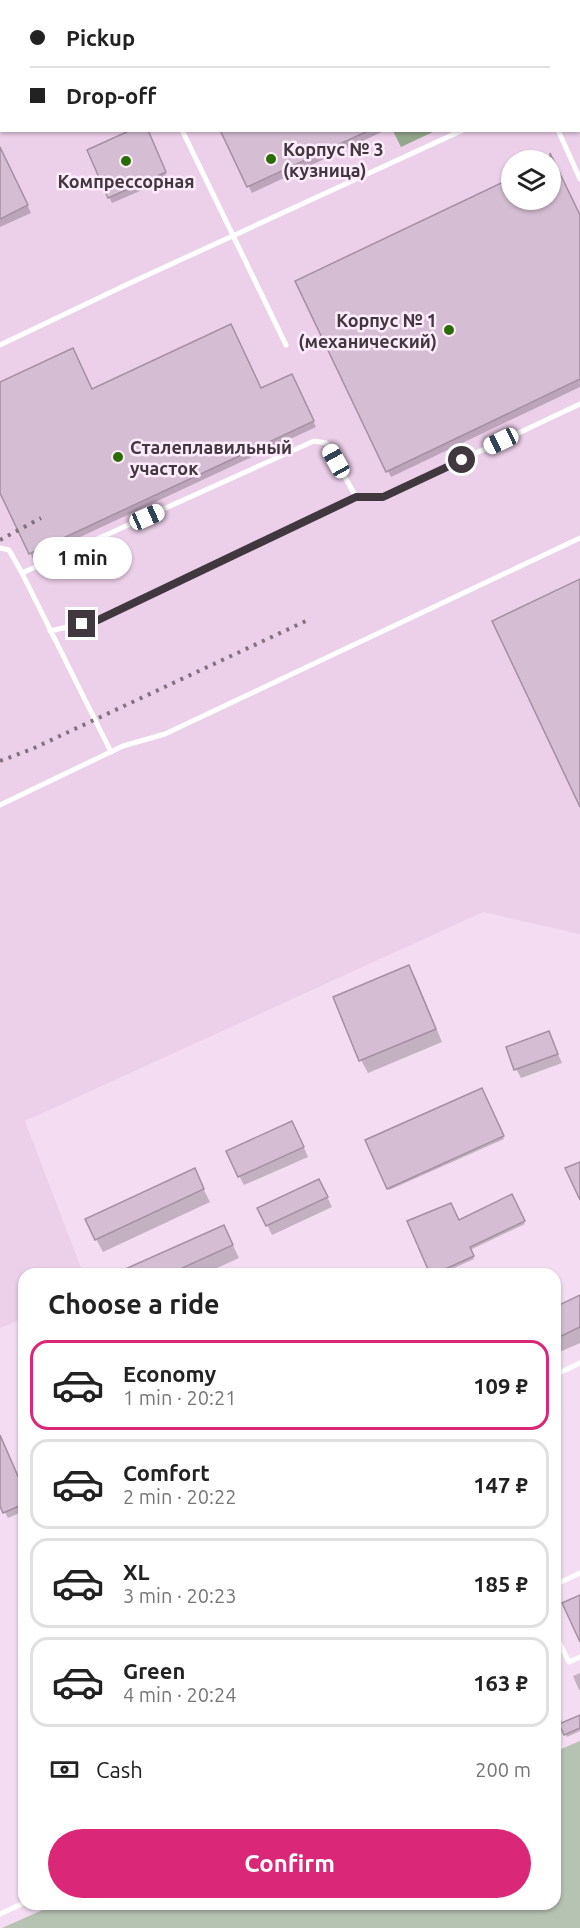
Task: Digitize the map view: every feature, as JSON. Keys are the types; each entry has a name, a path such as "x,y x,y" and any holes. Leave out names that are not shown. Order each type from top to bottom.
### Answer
{"lane":[{"path":"183,132 286,345"},
{"path":"0,345 459,132"},
{"path":"559,132 580,178"},
{"path":"50,631 98,620 356,497 383,497 580,404"},
{"path":"22,573 314,441 326,443 356,497"},
{"path":"0,805 132,742 165,734 580,538"},
{"path":"0,548 9,550 22,573 111,752"},
{"path":"561,1372 580,1363"},
{"path":"561,1582 580,1573"},
{"path":"561,1646 569,1662 580,1657"},
{"path":"0,1914 18,1906"}],"shaded area":[{"path":"0,132 580,132 580,934 483,912 25,1121 81,1268 18,1268 18,1320 0,1328"}],"green space":[{"path":"394,132 433,132 401,147"},
{"path":"580,1741 580,1928 2,1928 42,1910 561,1910 561,1749"}],"building":[{"name":"Компрессорная","path":"127,132 149,132 166,172 108,198 87,150"},
{"name":"Корпус № 3 (кузница)","path":"221,132 366,132 247,187"},
{"path":"0,147 28,205 0,219"},
{"name":"Корпус № 1 (механический)","path":"561,176 580,215 580,379 386,472 295,281 501,183 501,210 561,210"},
{"name":"Сталеплавильный участок","path":"231,324 261,388 292,374 314,421 29,554 0,493 0,382 73,348 92,389"},
{"path":"580,579 580,807 492,621"},
{"path":"409,965 436,1029 359,1061 333,997"},
{"path":"549,1031 558,1054 514,1070 506,1047"},
{"path":"482,1088 504,1136 387,1189 365,1140"},
{"path":"292,1121 304,1147 238,1177 226,1151"},
{"path":"580,1162 580,1200 565,1168"},
{"path":"195,1168 204,1189 95,1240 85,1219"},
{"path":"319,1179 328,1197 266,1226 257,1208"},
{"path":"512,1194 525,1221 470,1247 474,1256 447,1268 427,1268 407,1221 451,1203 459,1220"},
{"path":"224,1225 233,1245 182,1268 127,1268"},
{"path":"580,1295 580,1327 561,1336 561,1304"},
{"path":"0,1435 18,1476 18,1507 3,1513 0,1506"},
{"path":"580,1595 580,1642 562,1603"},
{"path":"580,1715 580,1728 564,1735 561,1723"}],"railway":[{"path":"0,540 41,518"},
{"path":"0,761 32,749 308,620"}],"place":[{"name":"Корпус № 3 (кузница)","path":"271,159"},
{"name":"Компрессорная","path":"126,161"},
{"name":"Корпус № 1 (механический)","path":"449,330"},
{"name":"Сталеплавильный участок","path":"118,457"}],"route":[{"path":"82,624 98,620 356,497 383,497 462,460"}]}
